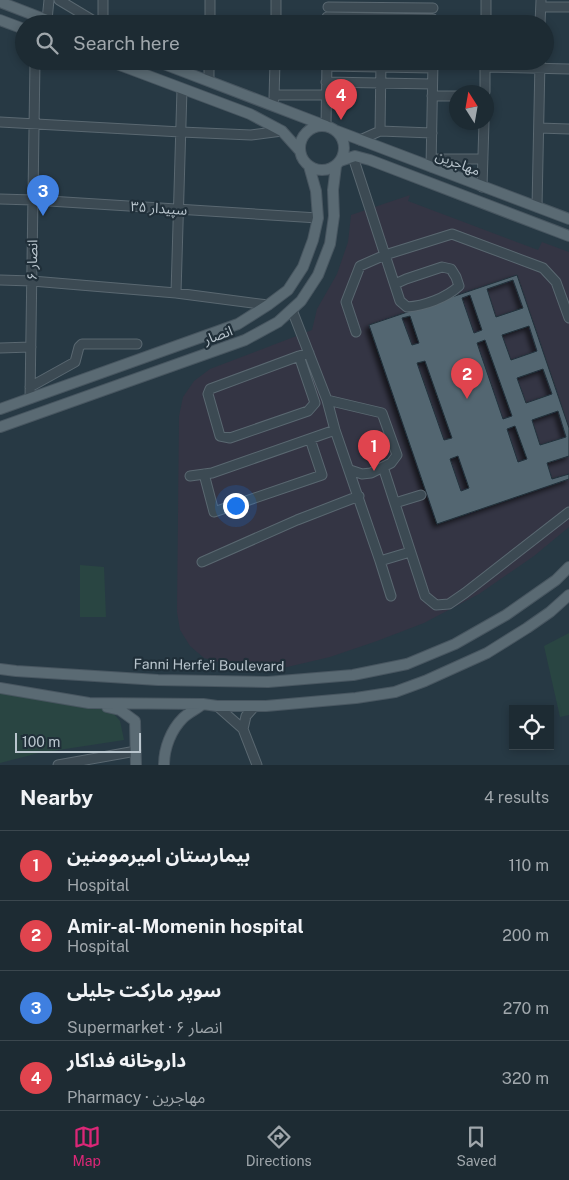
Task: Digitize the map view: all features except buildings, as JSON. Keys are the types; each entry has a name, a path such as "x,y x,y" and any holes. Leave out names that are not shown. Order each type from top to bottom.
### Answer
{"main road":[{"path":"0,2 34,15"},
{"path":"0,20 15,25"},
{"path":"132,70 250,114 282,131 300,151 304,162 314,169 325,170 353,157"},
{"path":"179,70 326,126 337,132 344,143 343,156 338,164"},
{"path":"300,151 301,140 308,131 319,126 326,126"},
{"name":"مهاجرین","path":"337,132 431,163 482,187 569,219"},
{"name":"مهاجرین","path":"353,157 356,156 370,160 569,236"},
{"name":"انصار","path":"0,427 245,340 278,322 301,301 318,275 330,244 334,216 333,190 338,164"},
{"name":"انصار","path":"0,409 238,324 288,290 303,267 313,240 318,218 316,191 308,166"},
{"path":"530,221 537,207"},
{"path":"169,348 175,364"},
{"path":"30,398 31,416"},
{"name":"Fanni Herfe'i Boulevard","path":"0,669 16,672 158,680 259,682 353,675 407,664 455,644 506,615 556,580 569,567"},
{"path":"89,703 266,706 356,698 395,692 424,682 487,653 528,628 569,595"},
{"path":"0,688 120,710 135,720 136,765"},
{"path":"164,765 170,735 184,717 203,704"}],"street":[{"path":"48,15 49,0"},
{"path":"59,0 85,15"},
{"path":"102,15 103,0"},
{"path":"210,0 210,15"},
{"path":"276,0 276,15"},
{"path":"486,0 486,15"},
{"path":"328,3 434,4"},
{"path":"541,3 569,7"},
{"path":"554,67 569,70"},
{"name":"انصار ۶","path":"30,398 34,70"},
{"path":"209,70 209,82"},
{"path":"274,107 275,70"},
{"path":"326,126 327,70"},
{"path":"380,70 380,131"},
{"path":"433,70 431,163 483,159"},
{"path":"484,85 485,70"},
{"path":"537,207 540,70"},
{"path":"326,82 432,84"},
{"path":"176,292 182,89"},
{"path":"274,95 326,95"},
{"path":"432,96 449,96"},
{"path":"0,122 251,135 282,131"},
{"path":"539,128 569,129"},
{"path":"482,187 484,130"},
{"path":"360,140 380,131 432,133"},
{"path":"353,157 400,301 407,307 418,306 452,293 459,286 452,269 442,267 395,284"},
{"name":"سپیدار ۳۵","path":"0,199 318,218"},
{"path":"356,332 346,302 360,266 385,255 452,234 543,268 564,291 569,318"},
{"path":"0,280 176,292 268,305"},
{"path":"292,310 327,400 335,430 359,496 390,596"},
{"path":"30,387 75,362 80,345 137,344"},
{"path":"0,348 31,347"},
{"path":"299,356 315,403 308,411 230,438 220,436 208,394 210,388 299,356 309,353"},
{"path":"327,400 382,413 396,455 391,463 371,473 362,474 350,470"},
{"path":"190,476 212,473 335,430"},
{"path":"204,474 214,512 322,475 310,439"},
{"path":"383,467 425,596 436,605 448,604 465,593 569,512"},
{"path":"395,503 421,495"},
{"path":"202,562 297,520 359,496"},
{"path":"380,561 410,552"},
{"path":"216,706 244,729"},
{"path":"257,765 244,729 246,716 254,707 266,706"},
{"path":"58,765 136,751"}],"shaded area":[{"path":"410,195 408,201 538,250 542,242 569,252 569,527 534,556 479,594 424,623 377,641 330,657 283,668 222,663 204,658 190,646 180,630 177,612 179,416 183,397 194,381 210,369 312,330 317,309 337,274 348,242 351,215"}],"green space":[{"path":"80,565 104,567 106,617 80,617"},
{"path":"569,633 569,715 560,717 544,646"},
{"path":"0,689 105,703 120,721 124,740 39,753 0,763"}],"place":[{"name":"داروخانه فداکار","path":"341,120"},
{"name":"سوپر مارکت جلیلی","path":"43,216"},
{"name":"Amir-al-Momenin hospital","path":"467,399"},
{"name":"بیمارستان امیرمومنین","path":"374,471"}]}
